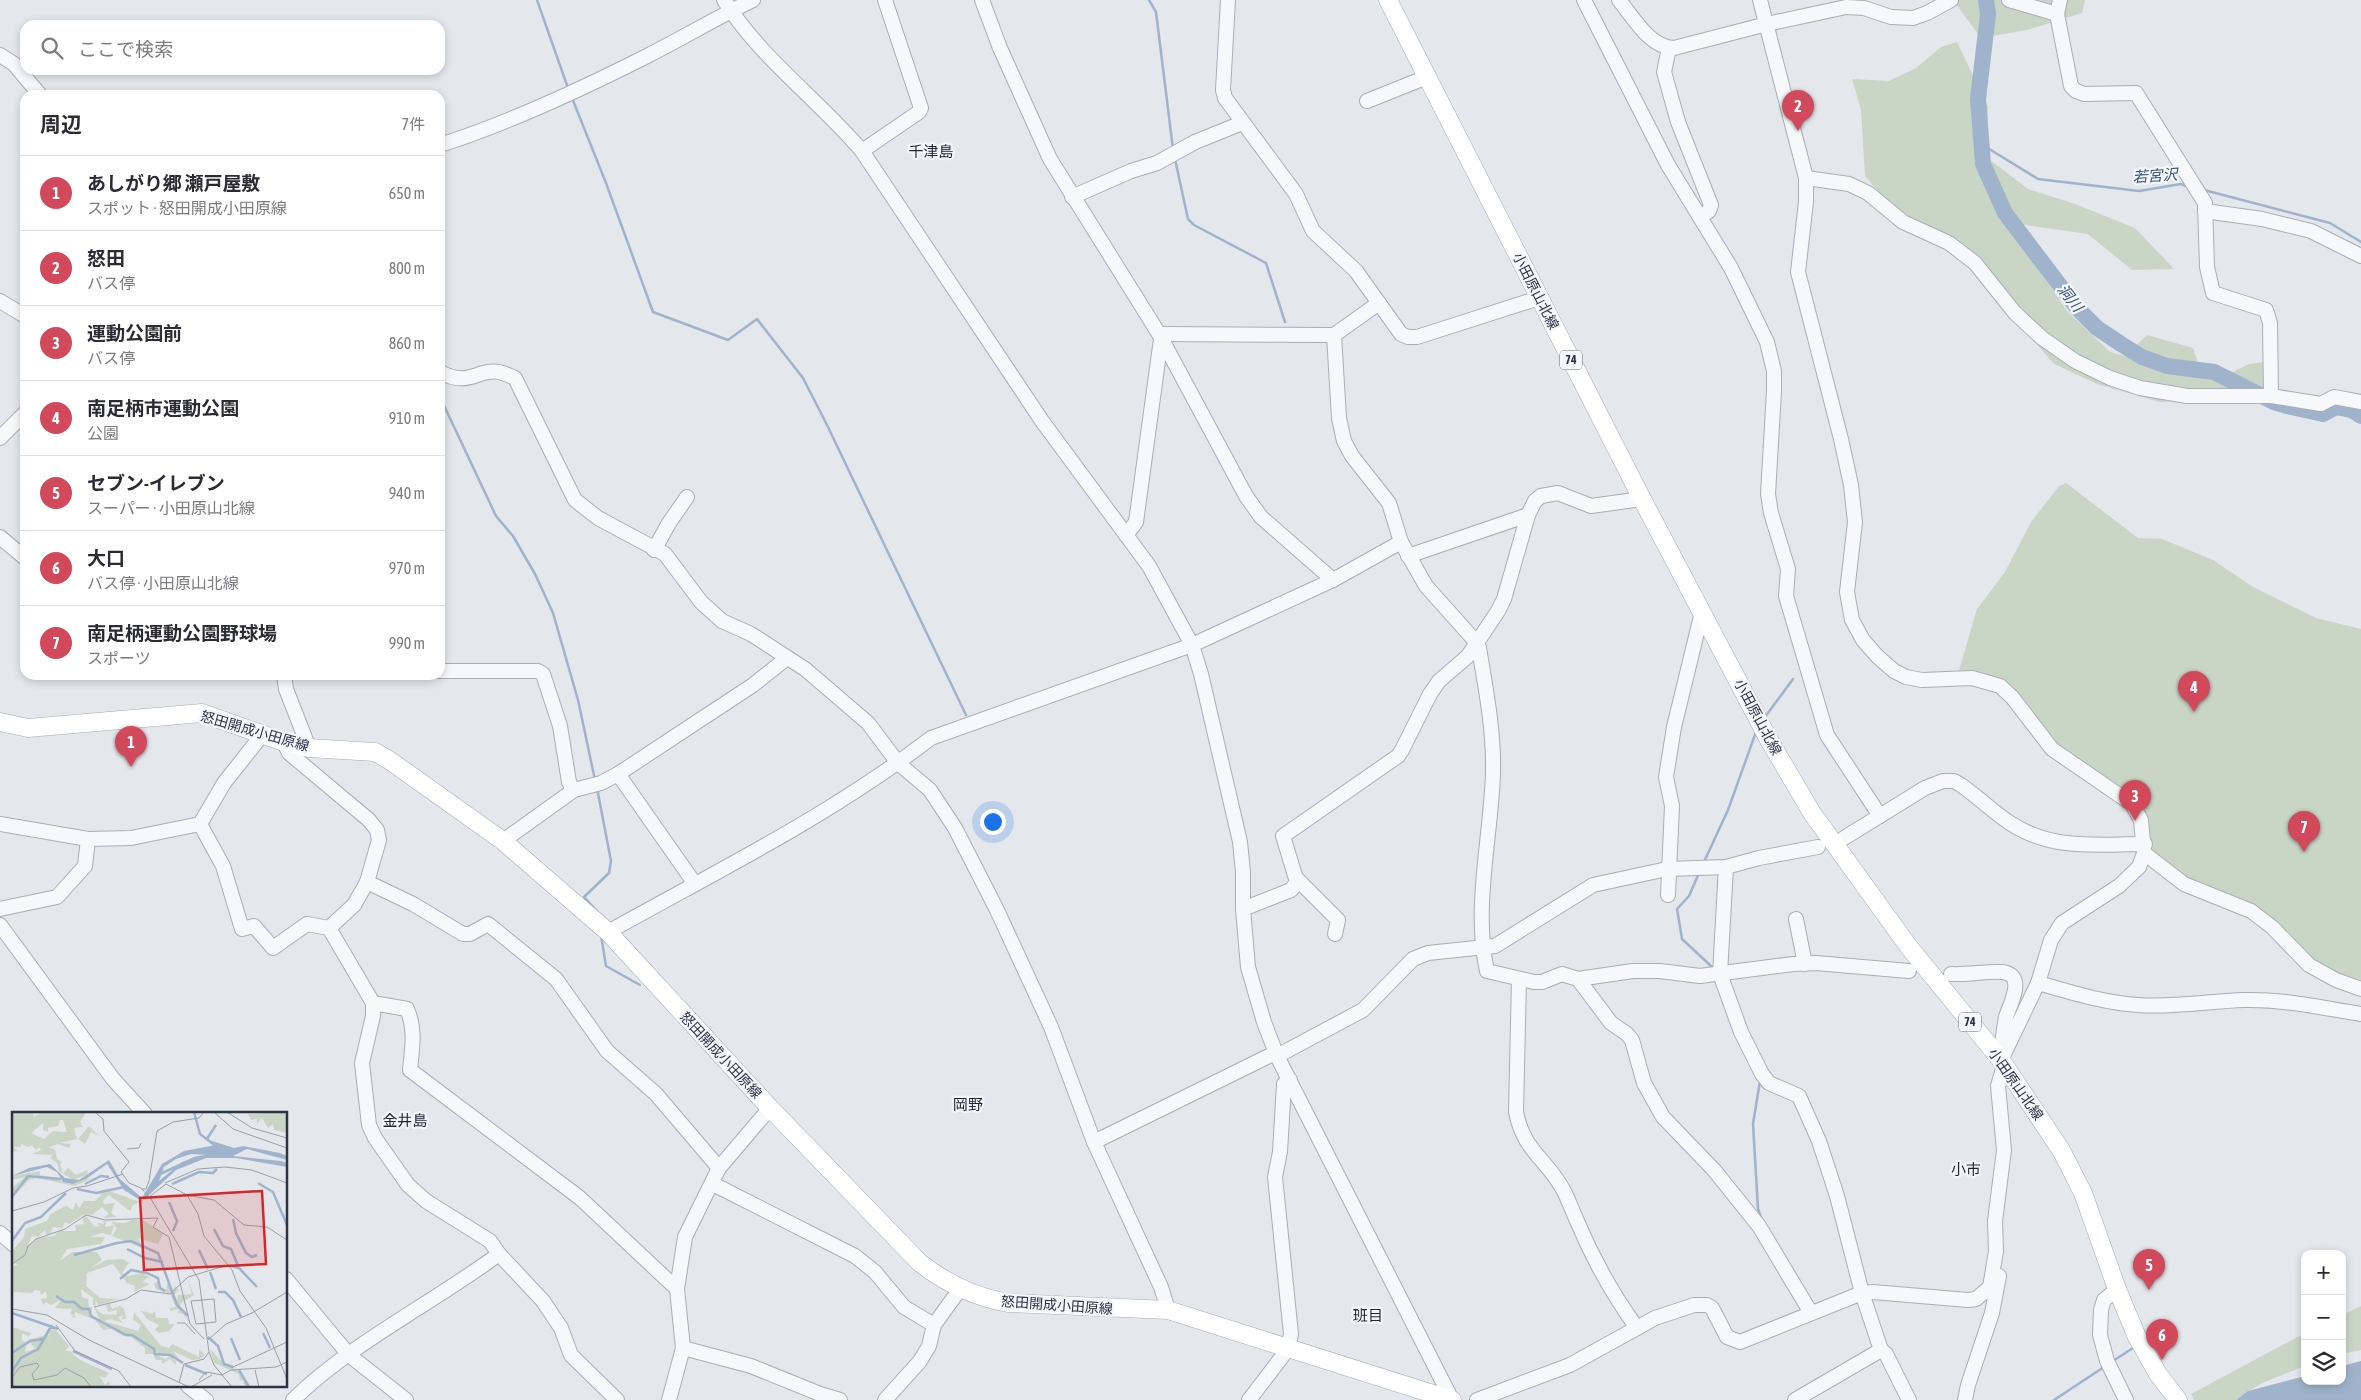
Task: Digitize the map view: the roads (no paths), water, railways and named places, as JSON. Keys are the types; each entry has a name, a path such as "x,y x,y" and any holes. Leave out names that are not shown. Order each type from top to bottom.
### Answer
{"main road":[{"name":"小田原山北線","path":"1388,0 1642,499 1760,724 1817,821 1909,947 2002,1062 2061,1150 2083,1193 2117,1289 2141,1342 2158,1374 2178,1400"},
{"name":"怒田開成小田原線","path":"0,722 28,728 202,713 262,735 308,748 376,752 504,841 602,927 770,1108 920,1263 941,1280 984,1299 1008,1304 1168,1310 1452,1400"}],"street":[{"path":"445,144 532,110 647,56 727,6 753,0"},
{"path":"862,151 919,112 921,108 885,0"},
{"path":"982,0 1050,159 1160,337 1246,496 1261,517 1333,580"},
{"path":"1228,0 1223,90 1225,98 1296,194 1313,231 1356,271 1401,334 1408,337 1417,337 1539,298"},
{"path":"1584,0 1668,165 1731,268 1767,342 1774,371 1768,494 1771,514 1788,569 1786,596 1827,736 1880,816"},
{"path":"1620,0 1647,34 1665,48 1846,7 1864,8 1891,18 1912,18 1928,13 1951,0"},
{"path":"1760,0 1806,178 1806,202 1798,272 1851,485 1855,522 1847,592 1852,620 1863,640 1877,656 1894,671 1906,677 1922,680 1972,678 2000,686 2012,697 2052,750 2132,804 2141,820 2144,848 2139,867 2119,886 2062,923 2051,940 2038,983 2002,1062"},
{"path":"2009,0 2058,14"},
{"path":"2060,0 2058,14 2071,86 2084,94 2136,93 2205,203 2207,267 2213,293 2266,310 2270,323 2271,396"},
{"path":"727,6 768,55 844,130 862,151 1042,421 1154,574 1192,645 1208,698 1239,834 1248,967 1264,1022 1276,1055 1452,1400"},
{"path":"1668,48 1664,72 1678,122 1711,205 1709,211 1700,217"},
{"path":"0,55 14,64 20,71"},
{"path":"23,75 36,90"},
{"path":"1366,101 1427,77"},
{"path":"1072,197 1174,155 1195,142 1242,123"},
{"path":"1806,178 1849,184 1868,192 1903,222 1949,244 1975,263 2015,313 2042,338 2075,361 2110,378 2140,388 2187,396 2271,396 2321,404 2334,397 2361,402"},
{"path":"2205,211 2262,219 2311,231 2361,256"},
{"path":"0,301 20,313"},
{"path":"1160,337 1334,336 1379,303"},
{"path":"1334,336 1339,418 1344,441 1352,456 1389,503 1401,542 1426,586 1477,643 1493,738 1490,816 1483,885 1484,946 1487,971 1542,982 1562,974 1578,979 1633,971 1660,971 1700,976 1805,964 1909,972"},
{"path":"1126,535 1136,522 1160,337"},
{"path":"445,375 465,380 492,372 499,372 515,378 576,500 598,518 654,550 665,554 701,602 722,621 751,634 805,669 868,723 898,763 930,790 955,828 996,908 1051,1027 1094,1142 1160,1287 1168,1310"},
{"path":"0,438 20,418"},
{"path":"1335,934 1338,920 1297,879 1283,836 1398,756 1430,694 1439,681 1468,656 1504,599 1528,515 1535,501 1549,494 1558,493 1591,506 1642,499"},
{"path":"654,550 669,523 687,498"},
{"path":"1408,556 1528,515"},
{"path":"0,537 20,554"},
{"path":"602,927 695,884 838,803 898,763 931,738 1192,645 1333,580 1401,542"},
{"path":"1668,895 1667,869 1672,806 1666,777 1674,727 1702,612"},
{"path":"504,841 574,790 601,783 618,774 753,685 787,658"},
{"path":"445,671 538,670 543,674 560,726 570,782 574,790"},
{"path":"285,680 286,690 308,748"},
{"path":"0,824 88,839 132,838 200,824 224,783 262,735"},
{"path":"284,742 289,753 369,820 377,830 379,840 367,882 354,905 329,928"},
{"path":"618,774 695,884"},
{"path":"1844,838 1925,788 1943,781 1954,781 1962,785 2009,822 2031,835 2057,843 2144,848 2184,884 2251,911 2272,927 2309,965 2336,980 2361,989"},
{"path":"200,824 223,866 242,929 254,926 273,948 307,924 329,928 372,1003 373,1016 362,1063 369,1125 375,1138 408,1185 426,1201 490,1241 499,1254 542,1300 560,1328 571,1355 617,1400"},
{"path":"0,909 57,897 85,866 88,839"},
{"path":"1094,1142 1276,1055 1363,1010 1413,959 1428,953 1495,946 1503,943 1593,885 1667,869 1726,867 1759,858 1818,847"},
{"path":"1726,867 1720,974 1741,1032 1762,1074 1769,1083 1799,1096 1815,1132 1837,1196 1862,1293 1881,1350 1886,1354 1909,1400"},
{"path":"1243,909 1291,890 1297,879"},
{"path":"367,882 413,904 463,934 470,934 488,924 556,979 606,1051 656,1094 719,1168"},
{"path":"1796,919 1805,964"},
{"path":"0,925 113,1079 143,1112"},
{"path":"1477,1400 1570,1365 1637,1328 1676,1310 1701,1304 1712,1308 1727,1337 1732,1341 1740,1342 1862,1293 1873,1292 1976,1300 1984,1295 1990,1287 1996,1251 1995,1221 2004,1150 1998,1086 2002,1062 2003,1034 2015,994 2016,982 2004,972 1951,974"},
{"path":"1520,979 1516,1112 1519,1129 1528,1145 1554,1175 1565,1192 1577,1222 1617,1300 1637,1328"},
{"path":"1578,979 1606,1017 1632,1040 1644,1083 1663,1117 1714,1170 1759,1226 1811,1313"},
{"path":"2038,983 2092,998 2138,1005 2199,1004 2244,1000 2290,1002 2361,1014"},
{"path":"372,1003 407,1009 412,1020 413,1038 410,1070 580,1198 677,1289"},
{"path":"1249,1400 1288,1349 1291,1334 1274,1177 1280,1152 1284,1084 1290,1080"},
{"path":"669,1400 682,1348 677,1289 685,1237 713,1184 719,1168 770,1108"},
{"path":"713,1184 855,1256 874,1272 904,1307 934,1325"},
{"path":"0,1233 12,1243"},
{"path":"1965,1400 1996,1296 2001,1256 1996,1251"},
{"path":"293,1400 349,1355 464,1280 499,1254"},
{"path":"288,1281 349,1355 406,1400"},
{"path":"2117,1289 2104,1300 2101,1310 2101,1341 2109,1366 2126,1400"},
{"path":"885,1400 929,1346 934,1325 960,1290"},
{"path":"682,1348 751,1366 820,1394 840,1400"},
{"path":"1796,1400 1881,1350"},
{"path":"191,1388 206,1400"}],"water":[{"path":"2361,1361 2361,1400 2236,1400 2248,1391 2301,1377 2301,1385 2346,1385 2346,1365"}],"waterway":[{"path":"537,0 568,88"},
{"path":"1149,0 1156,12 1173,149"},
{"name":"洞川","path":"1986,0 1988,14 1978,99 1983,164 2005,213 2077,308 2097,328 2142,357 2167,366 2214,372 2274,402 2287,406 2323,414 2336,407 2351,410 2361,416"},
{"path":"572,98 606,183 653,312 728,340 757,319 803,378 966,715"},
{"name":"若宮沢","path":"1981,144 2038,179 2139,191 2181,184 2189,187"},
{"path":"1175,159 1188,219 1194,225 1266,263 1285,322"},
{"name":"若宮沢","path":"2204,190 2330,223 2361,242"},
{"path":"445,408 496,516 513,536 535,574 553,613 578,700 595,780"},
{"path":"1765,717 1793,679"},
{"path":"1703,864 1728,810 1756,732"},
{"path":"597,788 611,861 609,873 584,897 598,912"},
{"path":"1699,873 1689,896 1677,909 1682,939 1713,970"},
{"path":"601,935 606,966 640,985"},
{"path":"1760,1081 1753,1124 1758,1209 1762,1220"},
{"path":"2147,1339 2158,1331"},
{"path":"2113,1361 2136,1346"},
{"path":"2054,1400 2104,1367"}],"place":[{"name":"怒田","path":"1798,131"},
{"name":"南足柄市運動公園","path":"2194,712"},
{"name":"あしがり郷 瀬戸屋敷","path":"131,767"},
{"name":"運動公園前","path":"2135,821"},
{"name":"南足柄運動公園野球場","path":"2304,852"},
{"name":"セブン-イレブン","path":"2149,1290"},
{"name":"大口","path":"2162,1360"}],"district":[{"name":"千津島","path":"931,152"},
{"name":"岡野","path":"968,1105"},
{"name":"金井島","path":"405,1121"},
{"name":"小市","path":"1966,1170"},
{"name":"班目","path":"1368,1316"}]}
